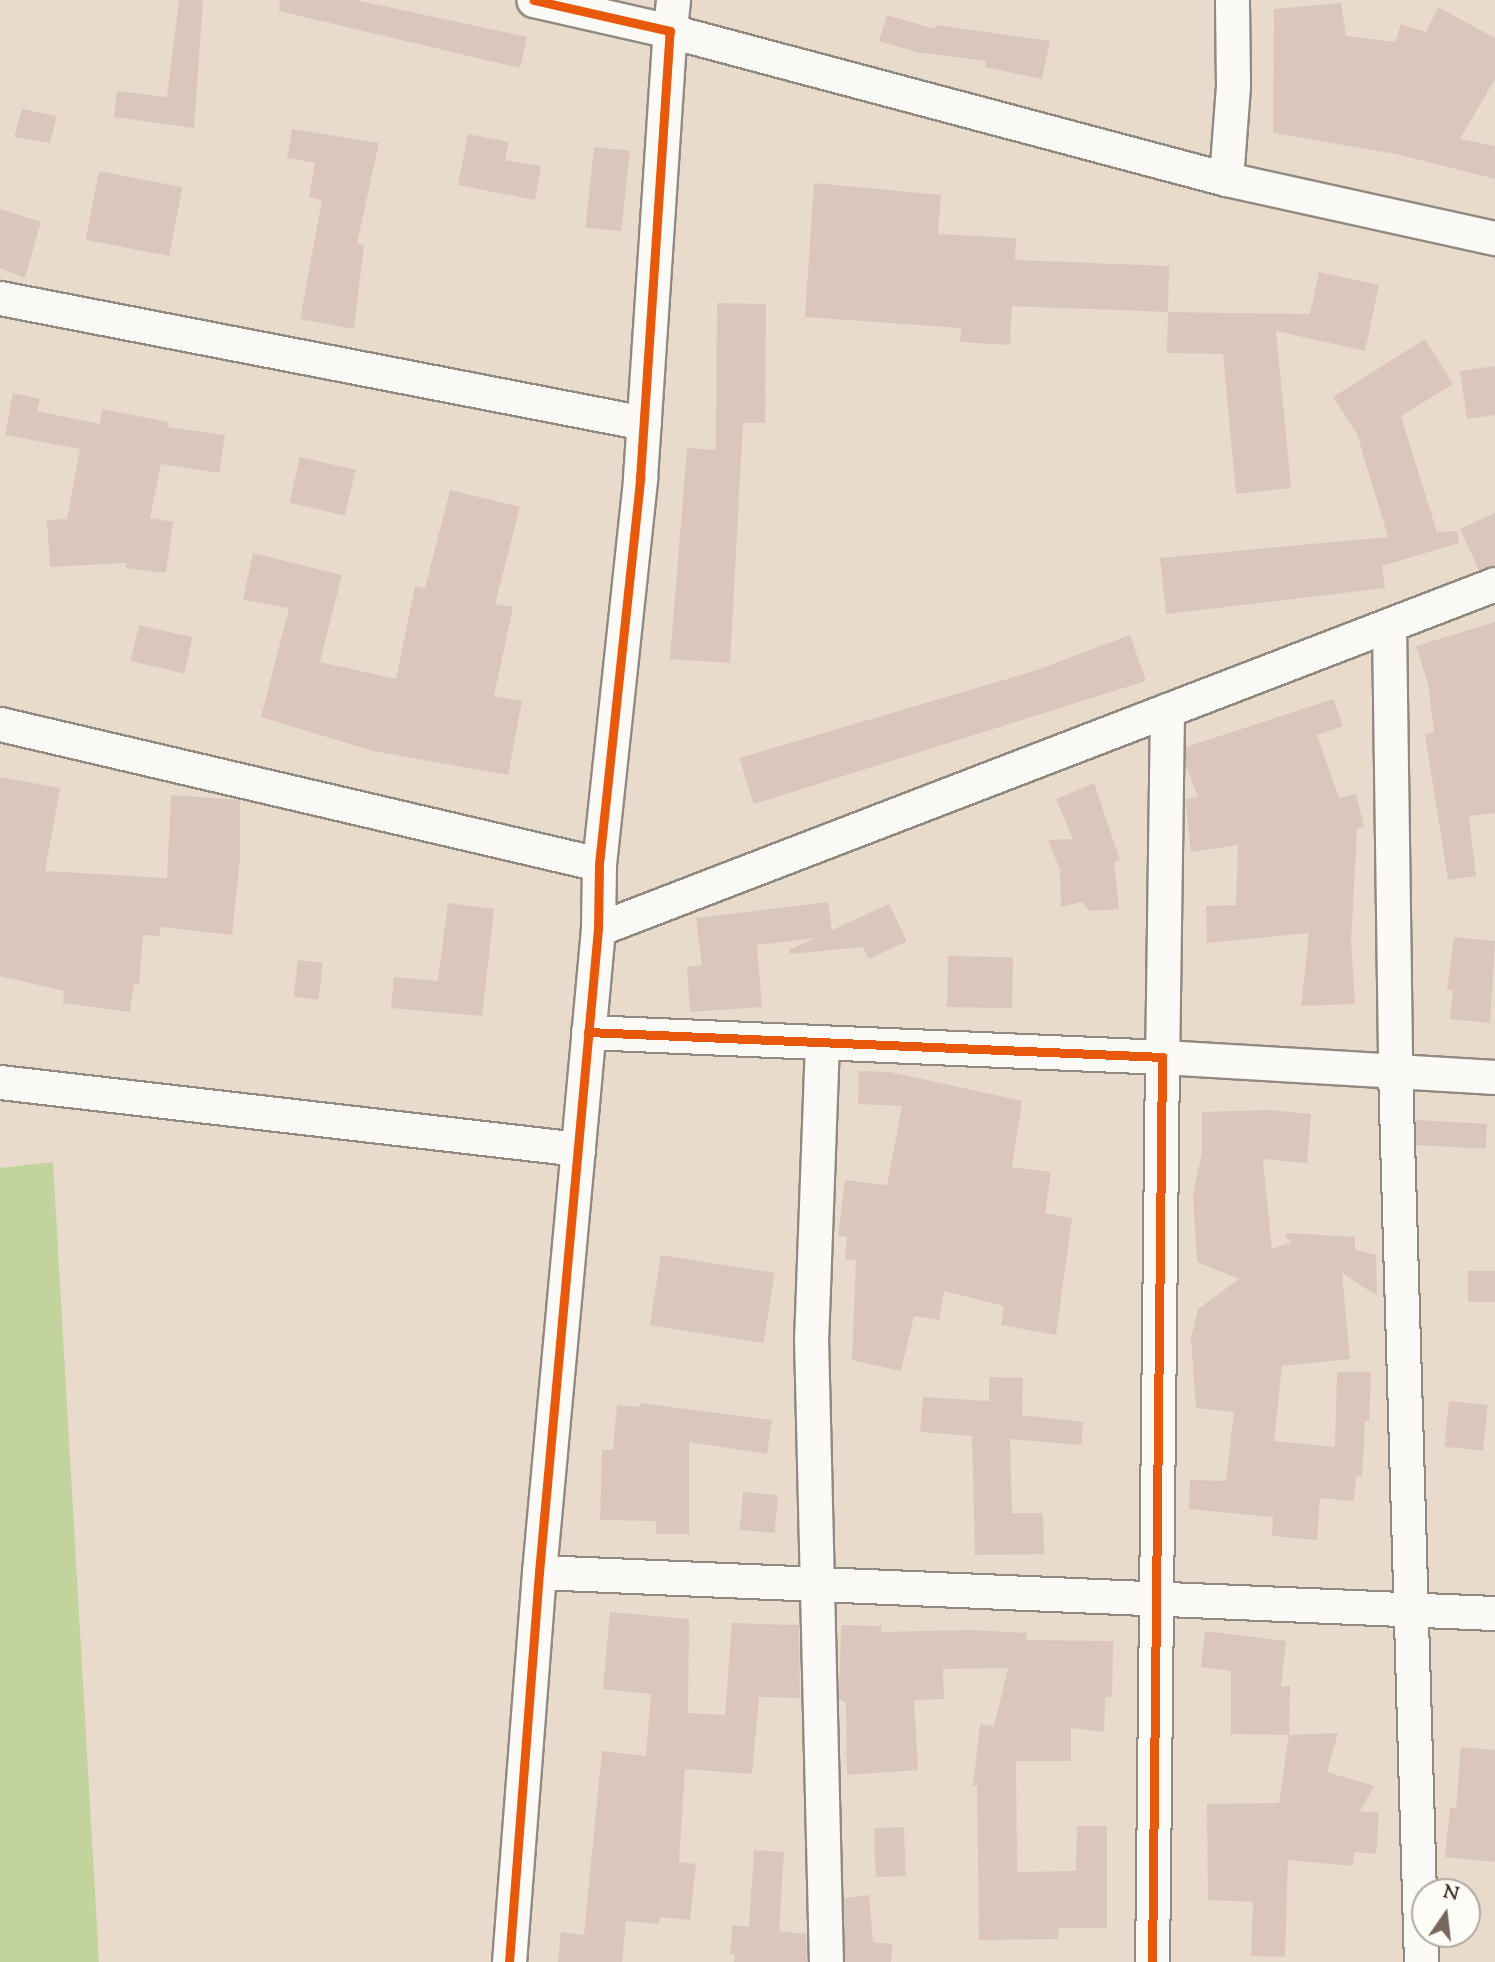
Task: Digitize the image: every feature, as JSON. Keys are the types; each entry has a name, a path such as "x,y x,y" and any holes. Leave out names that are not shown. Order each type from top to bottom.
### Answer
{"street":[{"path":"533,0 672,16 1226,179 1495,238"},
{"path":"1226,179 1233,85 1232,0"},
{"path":"509,1962 539,1572 598,929 599,864 644,423 672,16"},
{"path":"0,298 644,423"},
{"path":"598,929 1495,584"},
{"path":"1389,625 1395,1071 1413,1609 1421,1962"},
{"path":"1152,1962 1167,710"},
{"path":"0,724 599,864"},
{"path":"588,1032 1162,1057 1495,1077"},
{"path":"822,1042 811,1337 826,1962"},
{"path":"0,1082 578,1149"},
{"path":"539,1572 1495,1613"}],"green space":[{"path":"53,1162 99,1962 0,1962 0,1168"}],"building":[{"path":"179,0 203,0 194,128 114,117 117,91 167,97"},
{"path":"280,0 355,0 527,37 520,68 279,11"},
{"path":"1341,3 1346,36 1395,42 1401,24 1426,32 1438,7 1495,38 1495,79 1460,139 1495,146 1495,179 1396,154 1273,133 1274,9"},
{"path":"887,15 935,29 936,25 1050,41 1042,79 985,67 986,61 916,52 879,41"},
{"path":"22,109 57,116 50,143 14,137"},
{"path":"292,129 379,143 357,243 364,245 354,329 300,319 322,200 309,197 315,163 287,158"},
{"path":"468,134 509,142 505,160 541,166 535,200 458,185"},
{"path":"594,147 630,151 621,231 586,228"},
{"path":"99,171 182,187 169,256 86,240"},
{"path":"814,183 941,195 938,234 1016,238 1015,260 1169,266 1168,312 1012,306 1010,345 960,342 961,328 805,317"},
{"path":"0,209 41,222 25,278 0,268"},
{"path":"1319,272 1379,285 1365,351 1276,331 1291,488 1236,494 1223,354 1167,353 1168,312 1310,314"},
{"path":"717,303 766,304 765,423 743,423 730,663 670,659 687,448 716,450"},
{"path":"1425,339 1453,384 1401,416 1437,532 1457,531 1459,543 1382,566 1385,588 1166,614 1160,558 1388,537 1357,434 1333,397"},
{"path":"1495,366 1495,415 1467,419 1460,371"},
{"path":"13,393 40,399 37,411 100,424 102,409 169,422 168,427 225,435 219,473 161,464 150,518 173,522 166,573 126,568 127,563 50,567 47,520 67,519 80,449 5,435"},
{"path":"300,457 356,470 345,516 289,503"},
{"path":"450,490 520,507 495,604 513,607 494,696 522,701 508,775 373,751 261,717 289,608 243,600 253,553 342,575 320,662 396,679 415,586 425,588"},
{"path":"1495,513 1495,565 1479,570 1460,529"},
{"path":"1495,622 1495,813 1469,816 1476,876 1448,880 1425,734 1434,732 1428,684 1416,646"},
{"path":"139,625 193,637 184,673 131,661"},
{"path":"1130,635 1146,681 754,804 739,758 1034,671"},
{"path":"1333,699 1343,726 1317,735 1339,798 1356,794 1364,827 1357,829 1351,941 1355,1004 1301,1006 1309,933 1207,943 1206,906 1236,905 1238,845 1191,852 1185,799 1198,797 1185,763 1186,747"},
{"path":"0,777 60,788 45,871 167,878 171,795 240,800 240,859 232,935 160,927 160,936 143,935 139,984 134,984 130,1012 63,1003 64,991 0,976"},
{"path":"1094,783 1120,860 1114,862 1119,909 1090,911 1082,902 1061,907 1060,870 1048,840 1073,839 1056,799"},
{"path":"828,902 832,930 889,904 907,941 869,959 863,947 790,954 789,950 815,938 757,945 762,1007 690,1012 687,967 702,965 696,918"},
{"path":"448,903 494,909 482,1016 391,1008 394,977 438,981"},
{"path":"1454,937 1495,941 1490,1023 1450,1019 1453,990 1447,990"},
{"path":"948,956 1013,957 1012,1008 947,1007"},
{"path":"298,960 323,963 318,1000 293,997"},
{"path":"859,1071 890,1072 1022,1101 1012,1167 1051,1172 1045,1213 1072,1218 1056,1335 1001,1325 1004,1306 944,1291 939,1320 914,1316 901,1371 852,1360 856,1260 845,1259 847,1237 838,1236 845,1180 887,1185 902,1106 858,1104"},
{"path":"1270,1110 1311,1114 1307,1163 1263,1159 1272,1249 1292,1242 1285,1237 1288,1233 1355,1237 1355,1250 1376,1255 1377,1296 1342,1273 1350,1359 1282,1366 1274,1441 1335,1447 1337,1372 1371,1372 1369,1421 1365,1421 1362,1477 1356,1476 1354,1501 1320,1498 1317,1540 1272,1536 1273,1517 1189,1509 1190,1480 1226,1481 1234,1412 1196,1408 1191,1338 1198,1309 1239,1279 1197,1262 1193,1195 1202,1152 1202,1112"},
{"path":"1416,1120 1487,1124 1486,1149 1415,1145"},
{"path":"661,1255 775,1273 763,1343 650,1325"},
{"path":"1468,1271 1495,1271 1495,1302 1468,1302"},
{"path":"989,1377 1023,1378 1022,1415 1083,1422 1081,1445 1010,1439 1012,1513 1043,1513 1044,1554 975,1555 972,1436 920,1432 923,1397 989,1401"},
{"path":"1449,1401 1488,1405 1483,1451 1444,1447"},
{"path":"640,1403 772,1420 767,1454 689,1442 689,1534 656,1534 656,1521 600,1520 602,1450 613,1450 617,1405 640,1407"},
{"path":"743,1492 778,1495 775,1533 740,1530"},
{"path":"610,1612 689,1619 688,1713 725,1715 732,1623 799,1625 800,1698 759,1697 752,1774 685,1769 679,1862 696,1864 690,1920 660,1917 659,1924 626,1921 622,1962 558,1962 561,1932 584,1935 602,1751 646,1756 651,1694 603,1689"},
{"path":"841,1625 881,1626 881,1632 971,1630 1027,1633 1027,1640 1113,1641 1112,1696 1105,1698 1104,1732 1071,1728 1071,1761 1016,1761 1017,1872 1076,1871 1077,1826 1107,1826 1107,1928 1059,1928 1058,1939 979,1940 977,1786 973,1786 980,1724 994,1726 1008,1668 943,1669 944,1699 914,1700 918,1770 847,1775 846,1703 839,1699"},
{"path":"1205,1631 1286,1641 1281,1686 1290,1686 1289,1735 1231,1734 1231,1671 1201,1667"},
{"path":"1338,1733 1327,1772 1374,1786 1360,1811 1379,1813 1376,1854 1354,1852 1353,1866 1288,1860 1285,1957 1251,1956 1253,1902 1208,1900 1207,1804 1279,1803 1289,1735"},
{"path":"1461,1747 1495,1750 1495,1862 1445,1857 1450,1807 1456,1808"},
{"path":"904,1827 906,1876 876,1877 874,1828"},
{"path":"754,1850 784,1852 779,1931 806,1934 807,1962 734,1962 735,1955 730,1954 733,1925 749,1927"},
{"path":"869,1895 873,1942 892,1944 891,1962 845,1962 844,1898"}],"cycle path":[{"path":"509,1962 539,1572 598,929 599,864 640,478 670,31 533,0"},
{"path":"588,1032 1162,1057 1152,1962"}]}
